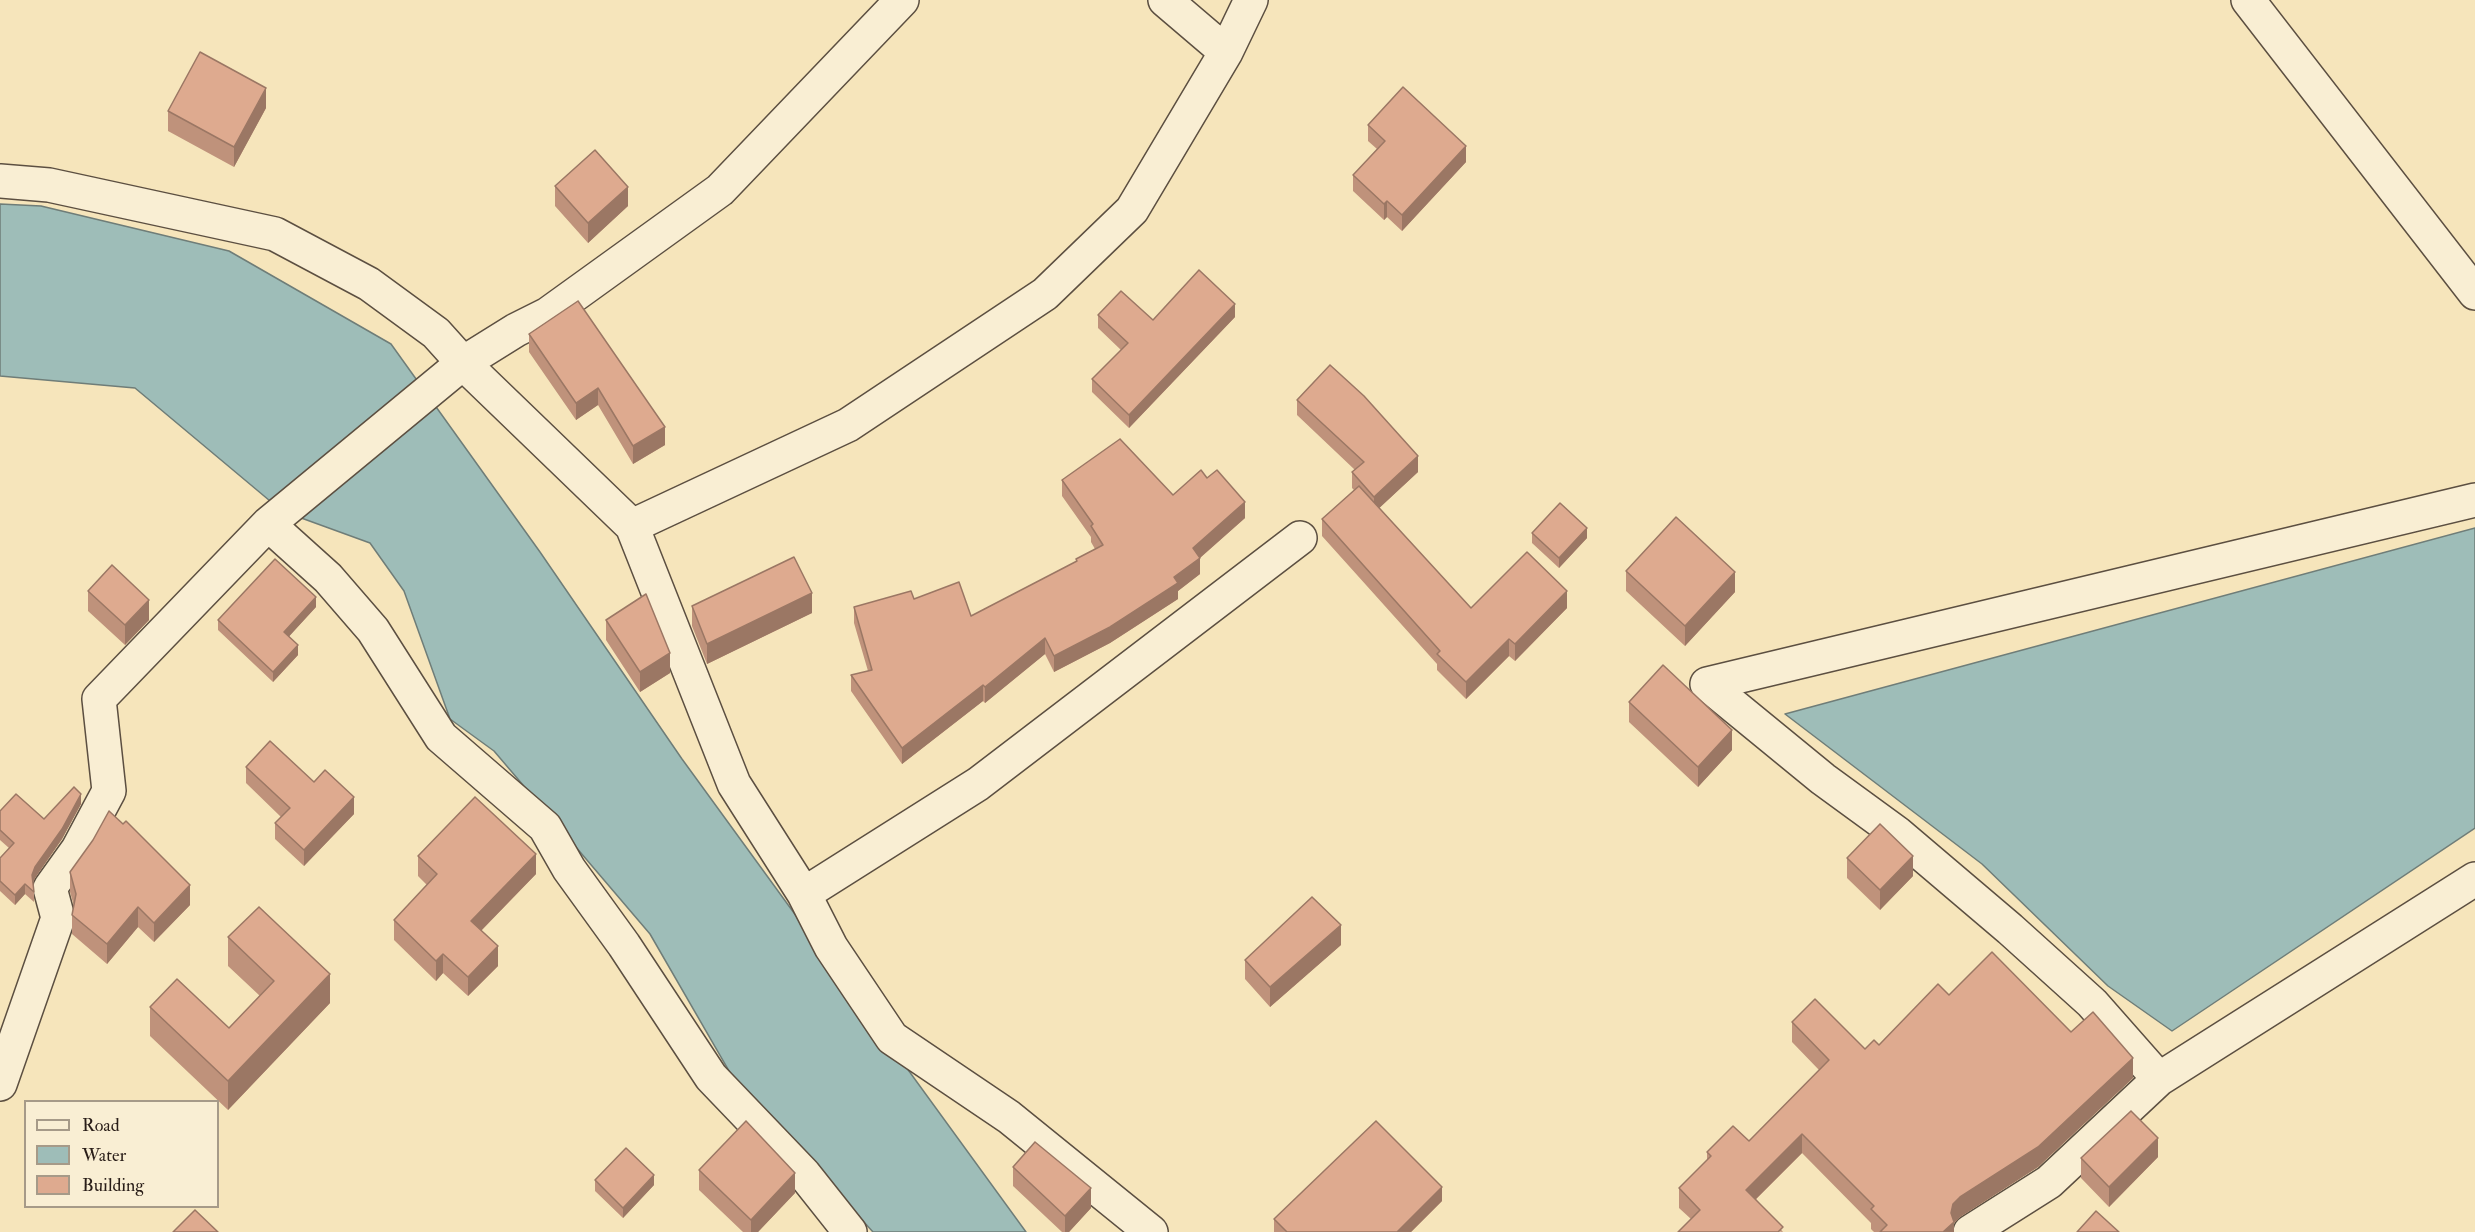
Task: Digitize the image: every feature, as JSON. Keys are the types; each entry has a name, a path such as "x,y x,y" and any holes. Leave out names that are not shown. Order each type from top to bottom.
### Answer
{"street":[{"path":"0,1084 58,918 50,888 78,849 109,791 99,699 273,520 453,371 516,330 548,314 720,190 902,0"},
{"path":"1165,0 1226,52"},
{"path":"632,526 848,425 1045,294 1132,210 1226,52 1251,0"},
{"path":"2247,0 2475,293"},
{"path":"0,181 50,185 275,234 369,284 436,333 453,371 632,526 734,784 804,894 831,947 892,1038 1009,1117 1151,1232"},
{"path":"2159,1079 2092,1003 2010,929 1897,834 1823,779 1707,684 2475,500"},
{"path":"273,520 373,630 441,737 546,827 569,868 624,945 711,1077 804,1174 850,1232"},
{"path":"804,894 978,784 1300,538"},
{"path":"1970,1232 2049,1182 2159,1079 2475,879"}],"water":[{"path":"0,204 41,206 229,251 391,344 540,552 682,759 1026,1232 873,1232 732,1076 650,934 494,751 450,719 404,591 370,543 282,511 135,388 0,376"},
{"path":"2475,528 2475,828 2172,1031 2108,986 1982,864 1785,714"}],"building":[{"path":"200,52 266,88 234,147 168,111"},
{"path":"1403,87 1466,146 1402,215 1387,201 1384,204 1353,175 1385,141 1368,125"},
{"path":"595,150 628,187 588,223 555,186"},
{"path":"1199,270 1235,304 1129,415 1092,379 1128,343 1098,315 1121,291 1153,320"},
{"path":"578,301 665,427 633,446 598,388 576,403 529,334"},
{"path":"1330,365 1364,396 1418,456 1374,497 1352,472 1364,462 1297,400"},
{"path":"1120,439 1173,495 1201,470 1207,478 1217,470 1245,502 1193,548 1200,558 1174,577 1178,583 1110,627 1054,656 1045,638 985,687 983,685 902,748 851,675 872,670 854,607 911,591 914,599 959,582 971,616 1103,545 1091,526 1093,524 1062,480"},
{"path":"1359,486 1471,608 1527,552 1567,591 1515,644 1509,639 1466,682 1437,654 1440,651 1322,519"},
{"path":"1560,503 1587,528 1559,558 1532,533"},
{"path":"1676,517 1735,572 1685,626 1626,571"},
{"path":"794,557 812,593 707,644 692,606"},
{"path":"275,559 316,597 284,632 298,645 273,672 218,620"},
{"path":"112,565 149,600 125,625 88,591"},
{"path":"646,594 670,653 640,672 606,620"},
{"path":"1663,665 1732,730 1698,767 1629,702"},
{"path":"270,741 314,782 325,770 354,797 304,850 275,823 290,808 246,767"},
{"path":"74,787 81,794 62,829 35,867 32,875 34,892 25,884 15,895 0,881 0,858 14,843 0,830 0,811 16,794 44,819"},
{"path":"475,797 536,854 471,921 498,946 468,977 443,954 436,961 394,920 437,874 418,856"},
{"path":"109,811 123,824 126,821 190,885 154,923 138,907 107,944 72,915 76,894 70,872 93,840"},
{"path":"1880,824 1913,856 1880,890 1847,858"},
{"path":"1312,897 1341,925 1270,987 1245,960"},
{"path":"259,907 330,974 228,1081 150,1007 177,979 229,1028 274,981 228,937"},
{"path":"1992,952 2071,1032 2093,1012 2133,1058 2038,1147 1960,1197 1953,1204 1951,1213 1954,1222 1943,1232 1880,1232 1887,1225 1871,1209 1874,1206 1802,1134 1746,1190 1783,1227 1778,1232 1678,1232 1700,1210 1679,1188 1711,1156 1707,1152 1733,1126 1749,1141 1829,1060 1792,1022 1815,999 1865,1049 1874,1040 1879,1045 1938,984 1949,995"},
{"path":"2131,1111 2158,1138 2109,1187 2081,1158"},
{"path":"746,1121 795,1173 751,1220 699,1170"},
{"path":"1376,1121 1442,1187 1397,1232 1287,1232 1274,1219"},
{"path":"1035,1142 1091,1188 1065,1216 1013,1167"},
{"path":"626,1148 654,1175 623,1208 595,1180"},
{"path":"195,1210 218,1232 173,1232"},
{"path":"2096,1211 2119,1232 2077,1232"}]}
